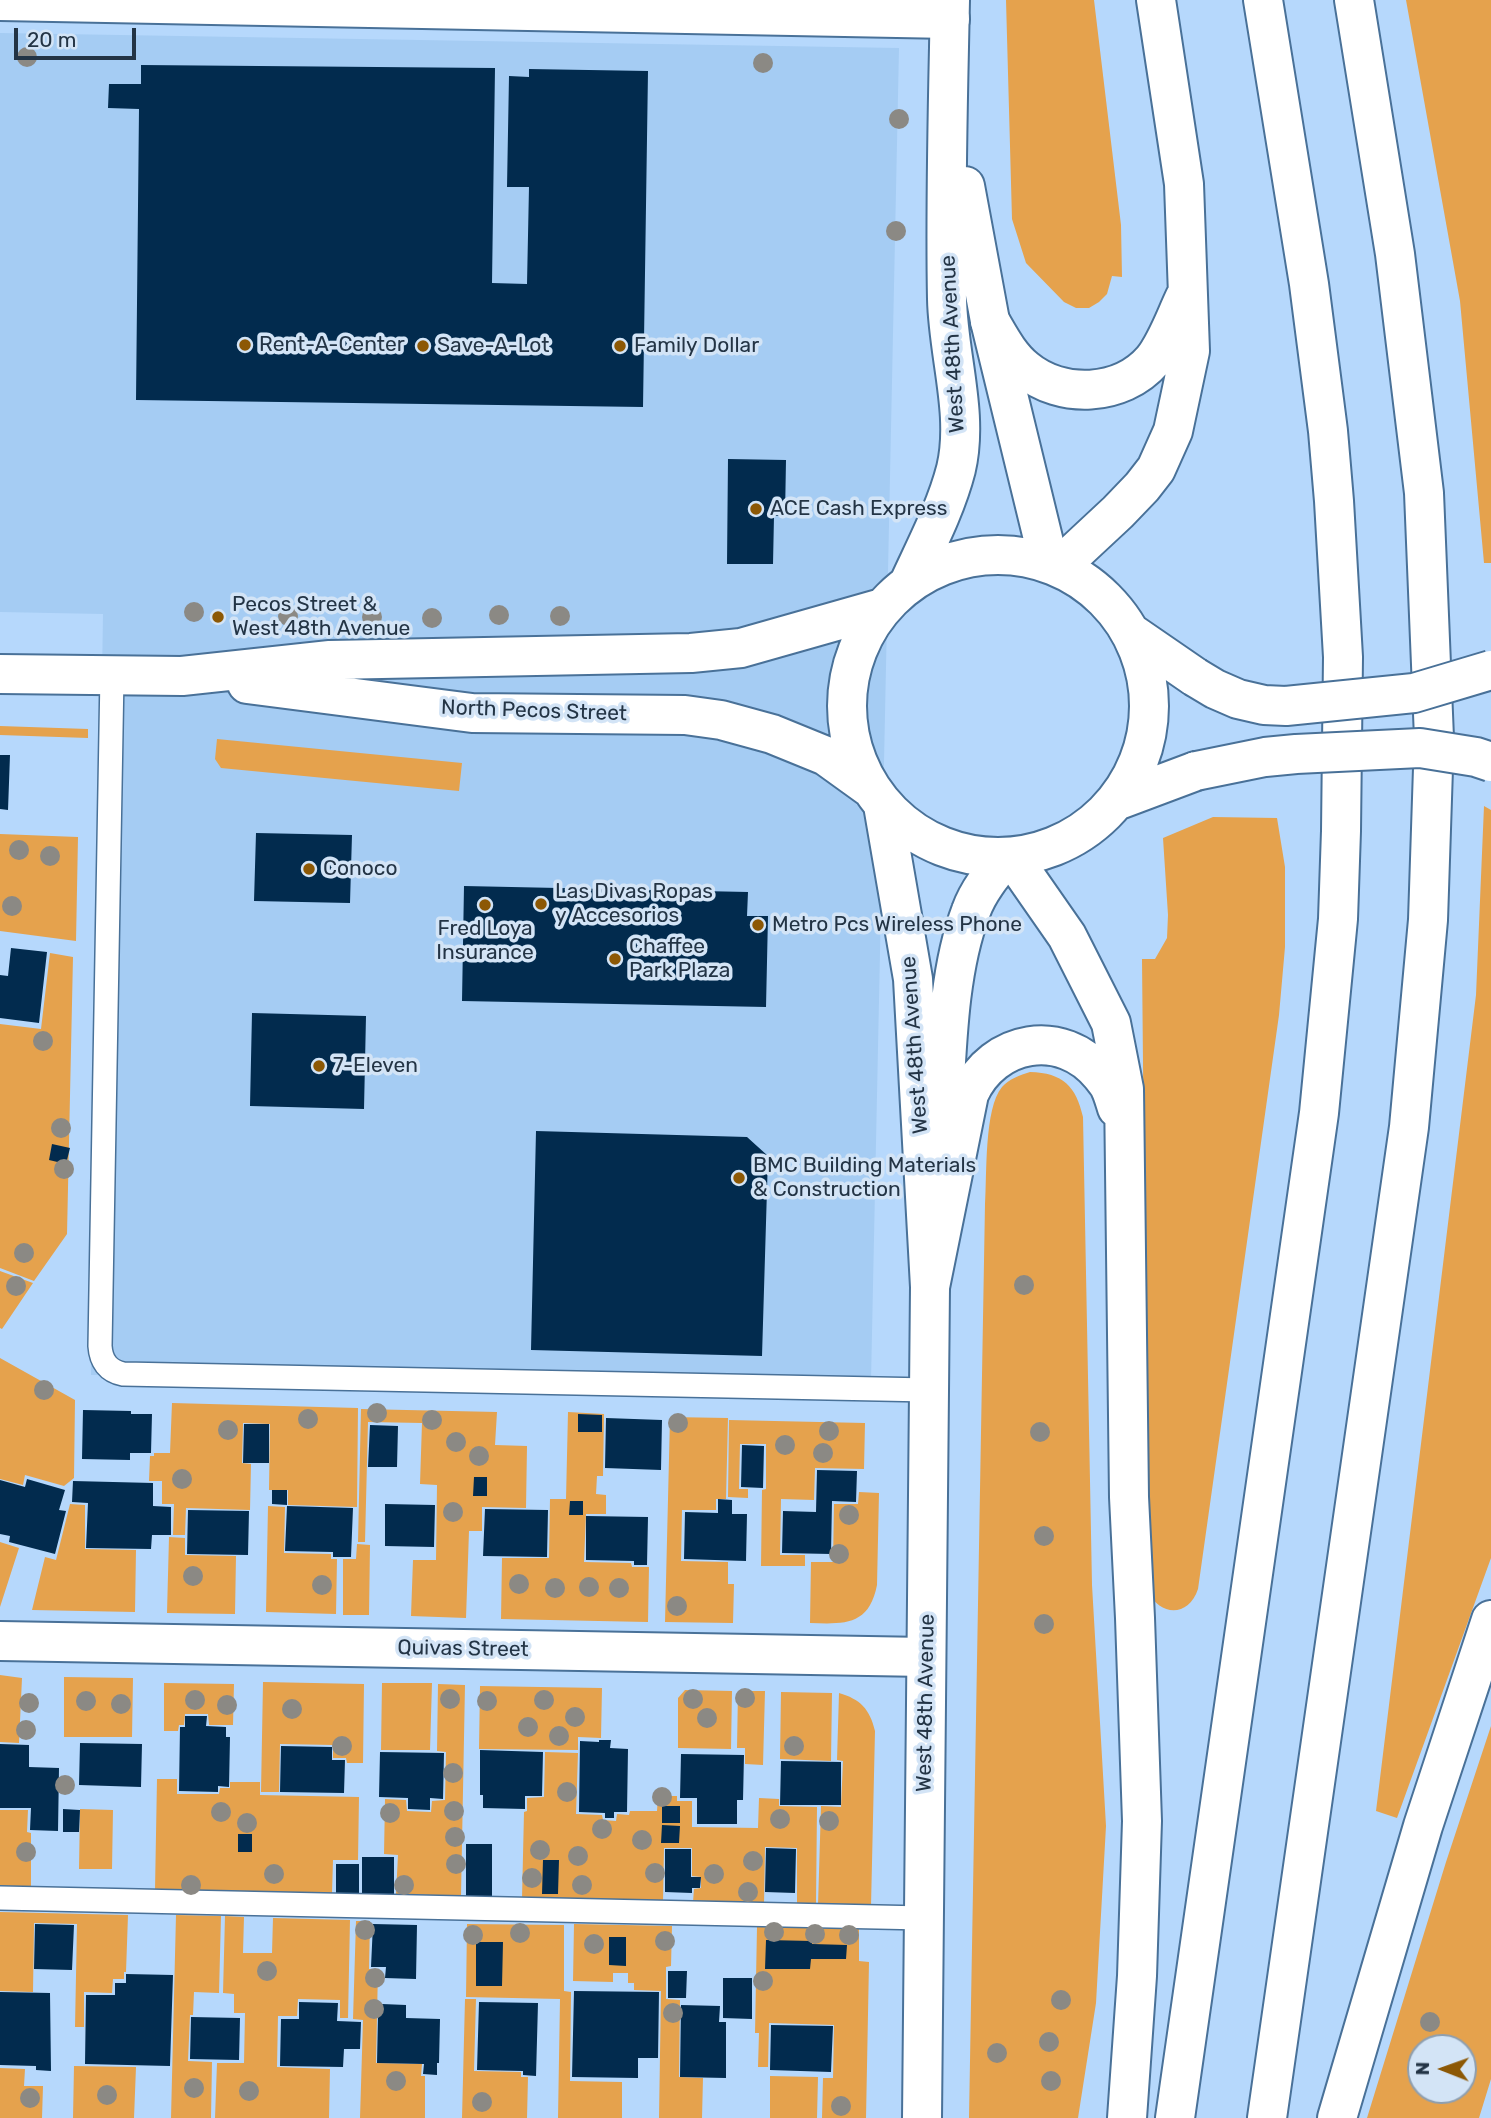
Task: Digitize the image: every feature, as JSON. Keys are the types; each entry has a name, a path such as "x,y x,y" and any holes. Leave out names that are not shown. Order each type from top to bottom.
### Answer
{"main road":[{"path":"1054,565 1142,487 1156,469 1166,450 1180,404 1191,351 1184,184 1156,0"},
{"path":"1175,2118 1319,1114 1331,1002 1342,831 1343,657 1334,501 1309,285 1263,0"},
{"path":"1267,2118 1409,1127 1428,920 1434,737 1424,494 1395,254 1354,0"},
{"path":"0,1 950,9"},
{"name":"West 48th Avenue","path":"922,2118 930,1287 913,979 877,797 854,754 847,716 849,677 861,640 896,595 946,497 956,469 960,442 960,411 951,352 947,298 950,9"},
{"name":"West 48th Avenue","path":"948,96 990,321 1054,565"},
{"path":"990,321 1008,352 1026,370 1054,386 1091,390 1114,386 1135,375 1151,361 1164,344 1189,289"},
{"path":"896,595 941,565 977,555 1013,555 1054,565 1088,584 1112,606 1131,633 1146,674 1148,719 1138,762 1116,801"},
{"name":"North Pecos Street","path":"182,676 330,660 691,653 740,648 896,595"},
{"path":"1131,633 1215,689 1238,699 1264,705 1286,706 1414,693 1491,670"},
{"name":"North Pecos Street","path":"0,674 182,676 472,713 685,715 721,720 772,734 825,756 877,797 898,820 932,843 971,855 1009,857 1059,845 1090,827 1116,801"},
{"path":"1116,801 1196,771 1265,757 1420,748 1491,762"},
{"path":"1009,857 1067,936 1111,1023 1124,1089 1129,1497 1142,1821 1137,1976 1127,2118"},
{"name":"West 48th Avenue","path":"930,1287 954,971 971,909 987,881 1009,857"},
{"path":"930,1287 969,1094 974,1082 1000,1056 1020,1048 1041,1045 1063,1048 1082,1056 1094,1066 1110,1087 1124,1146"},
{"path":"1337,2118 1423,1826 1491,1620"},
{"name":"Quivas Street","path":"0,1641 926,1657"}],"lane":[{"path":"112,675 100,1346 103,1361 108,1367 123,1374 929,1390"},
{"path":"0,1898 924,1919"}],"shaded area":[{"path":"1006,0 1094,0 1121,225 1122,277 1112,276 1107,294 1089,308 1076,308 1064,302 1026,263 1012,219"},
{"path":"1406,0 1491,0 1491,563 1484,563 1460,301"},
{"path":"0,33 899,48 871,1380 91,1375 103,614 0,612"},
{"path":"0,726 88,729 88,738 0,735"},
{"path":"217,739 462,763 459,791 221,768 215,759"},
{"path":"1484,806 1491,810 1491,1558 1397,1818 1376,1811 1476,995"},
{"path":"1213,817 1277,818 1285,867 1285,947 1279,1015 1198,1589 1188,1605 1174,1610 1160,1606 1148,1591 1142,959 1155,959 1167,938 1163,838"},
{"path":"0,834 78,837 76,941 0,931"},
{"path":"50,953 73,957 67,1234 34,1281 0,1268 0,1024 41,1029"},
{"path":"1030,1072 1051,1075 1066,1083 1076,1097 1083,1117 1092,1585 1106,1826 1096,2003 1078,2118 969,2118 988,1143 996,1097 1002,1087 1011,1080"},
{"path":"0,1271 33,1283 2,1329 0,1328"},
{"path":"0,1358 75,1400 74,1478 64,1486 25,1475 23,1485 0,1479"},
{"path":"172,1403 358,1408 357,1507 288,1505 288,1490 269,1490 270,1424 243,1423 242,1463 251,1464 250,1510 186,1508 185,1535 173,1535 174,1504 162,1504 162,1481 149,1481 150,1456 154,1456 154,1453 170,1453"},
{"path":"361,1409 497,1412 495,1445 527,1446 526,1508 482,1507 482,1531 469,1531 466,1618 411,1616 413,1560 436,1560 437,1485 420,1484 422,1423 368,1422 365,1542 358,1542"},
{"path":"568,1412 604,1414 603,1476 597,1476 596,1494 606,1495 606,1514 586,1514 584,1562 631,1563 632,1567 649,1567 648,1622 501,1619 502,1558 549,1558 550,1499 566,1499"},
{"path":"670,1417 728,1418 726,1499 716,1499 716,1510 682,1510 681,1561 728,1562 728,1584 734,1584 733,1623 665,1622"},
{"path":"729,1420 865,1423 864,1469 815,1468 814,1500 781,1499 780,1555 805,1555 805,1566 761,1566 762,1490 766,1489 766,1444 740,1444 739,1489 748,1489 748,1498 728,1497"},
{"path":"859,1492 879,1493 877,1585 873,1598 868,1608 853,1620 810,1623 811,1562 833,1562 834,1504 858,1504"},
{"path":"70,1504 85,1505 85,1549 136,1550 135,1612 32,1610 45,1557 56,1560"},
{"path":"268,1506 285,1507 284,1553 331,1554 331,1559 337,1559 336,1614 266,1612"},
{"path":"169,1537 185,1538 185,1555 236,1556 235,1614 167,1613"},
{"path":"0,1542 19,1548 0,1607"},
{"path":"357,1544 370,1545 369,1615 343,1615 343,1559 356,1559"},
{"path":"0,1675 22,1678 19,1743 0,1742"},
{"path":"64,1677 133,1678 132,1737 64,1737"},
{"path":"263,1682 364,1684 363,1763 347,1763 346,1758 333,1758 333,1745 280,1744 279,1792 261,1792"},
{"path":"164,1683 234,1684 233,1725 209,1725 208,1714 185,1714 184,1725 179,1725 178,1731 164,1731"},
{"path":"382,1683 432,1683 430,1750 381,1750"},
{"path":"438,1684 465,1685 461,1896 396,1894 398,1855 384,1854 385,1799 406,1800 407,1811 431,1812 432,1801 445,1800 446,1752 437,1751"},
{"path":"480,1686 602,1688 601,1738 578,1737 578,1750 479,1749"},
{"path":"685,1690 732,1691 731,1749 678,1748 678,1698"},
{"path":"738,1691 765,1691 763,1765 745,1764 745,1748 737,1748"},
{"path":"781,1692 832,1693 831,1761 780,1759"},
{"path":"839,1693 853,1698 863,1706 875,1731 871,1906 818,1905 821,1806 841,1807 843,1761 837,1760"},
{"path":"1491,1726 1491,2079 1479,2118 1367,2118"},
{"path":"545,1752 578,1753 576,1814 602,1815 603,1820 616,1821 617,1814 629,1815 630,1811 657,1811 658,1796 677,1796 677,1801 692,1801 692,1827 758,1828 759,1798 779,1799 779,1806 817,1807 816,1904 797,1904 797,1848 765,1847 764,1904 693,1902 694,1889 701,1888 701,1877 692,1876 692,1848 664,1848 663,1902 522,1899 524,1812 527,1811 527,1798 544,1797"},
{"path":"157,1779 177,1779 177,1794 219,1794 220,1788 230,1788 230,1782 260,1782 260,1795 359,1797 358,1860 333,1860 332,1893 155,1890"},
{"path":"80,1809 113,1810 112,1869 79,1869"},
{"path":"0,1810 28,1810 27,1832 31,1833 31,1889 0,1888"},
{"path":"0,1912 128,1915 124,1979 113,1979 112,1993 84,1992 84,2027 75,2027 77,1924 34,1923 33,1992 0,1991"},
{"path":"176,1915 221,1916 219,1993 194,1992 193,2015 190,2015 188,2061 212,2062 211,2118 171,2118"},
{"path":"225,1916 244,1917 243,1953 272,1953 273,1918 350,1920 348,2018 340,2018 340,2000 298,1999 297,2016 278,2016 277,2067 330,2069 329,2118 215,2118 217,2063 244,2063 245,2013 234,2013 234,1994 223,1993"},
{"path":"356,1921 370,1921 369,1969 378,1969 376,2063 422,2064 421,2076 425,2076 425,2118 360,2118 363,2020 353,2019"},
{"path":"467,1924 564,1925 564,1991 571,1992 570,2081 622,2082 622,2118 558,2118 560,1999 466,1997"},
{"path":"574,1924 672,1926 671,1966 666,1967 666,1999 680,2000 679,2077 703,2078 702,2118 659,2118 661,1991 634,1990 634,1983 628,1983 628,1973 613,1973 613,1982 573,1981"},
{"path":"757,1927 859,1929 859,1961 869,1962 866,2118 822,2118 823,2078 833,2078 834,2025 769,2023 768,2067 758,2067 759,2033 755,2033"},
{"path":"465,1999 476,1999 474,2071 521,2072 521,2077 528,2077 527,2118 462,2118"},
{"path":"74,2066 136,2067 134,2118 73,2118"},
{"path":"0,2068 25,2069 24,2086 43,2086 42,2118 0,2118"},
{"path":"770,2076 818,2077 817,2118 770,2118"}],"building":[{"path":"141,65 495,68 492,283 527,284 529,187 507,187 509,76 529,77 529,69 648,71 643,407 136,400 139,109 108,108 109,84 141,84"},
{"path":"728,459 786,460 785,516 774,516 773,564 727,564"},
{"path":"0,755 10,755 8,810 0,809"},
{"path":"256,833 352,835 350,903 254,901"},
{"name":"Chaffee Park Plaza","path":"464,886 748,892 747,916 768,916 766,1007 462,1001"},
{"path":"11,948 47,952 39,1023 0,1018 0,975 8,976"},
{"path":"252,1013 366,1016 364,1109 250,1106"},
{"path":"536,1131 747,1137 768,1156 762,1356 531,1350"},
{"path":"52,1144 70,1148 66,1164 49,1160"},
{"path":"83,1410 152,1414 151,1453 130,1453 130,1460 82,1459"},
{"path":"578,1414 602,1415 602,1432 578,1432"},
{"path":"606,1418 662,1420 661,1470 605,1468"},
{"path":"244,1424 269,1424 269,1463 243,1463"},
{"path":"370,1425 398,1426 397,1467 368,1467"},
{"path":"742,1445 764,1446 763,1488 741,1487"},
{"path":"817,1470 857,1471 856,1502 832,1501 831,1554 782,1553 783,1511 816,1512"},
{"path":"474,1477 487,1477 487,1496 473,1496"},
{"path":"27,1479 65,1490 59,1510 66,1511 55,1554 9,1542 10,1536 0,1534 0,1480 25,1487"},
{"path":"73,1481 153,1483 153,1506 171,1507 171,1535 152,1535 151,1549 86,1548 88,1503 72,1502"},
{"path":"272,1490 287,1490 287,1505 272,1504"},
{"path":"718,1499 732,1500 732,1514 747,1514 746,1561 684,1559 685,1512 718,1513"},
{"path":"570,1501 583,1501 583,1515 569,1515"},
{"path":"385,1504 435,1505 434,1547 385,1546"},
{"path":"287,1506 353,1508 351,1557 333,1557 333,1552 285,1551"},
{"path":"485,1509 548,1510 547,1557 483,1556"},
{"path":"188,1510 249,1511 248,1555 187,1554"},
{"path":"586,1516 648,1517 647,1565 634,1565 634,1561 586,1560"},
{"path":"185,1716 207,1716 206,1726 226,1727 226,1737 230,1737 229,1787 218,1786 218,1792 179,1791 180,1727 185,1727"},
{"path":"611,1740 610,1748 628,1749 627,1812 614,1812 614,1818 605,1818 605,1813 579,1812 580,1741"},
{"path":"80,1743 142,1744 141,1787 79,1785"},
{"path":"0,1744 29,1745 29,1767 59,1768 58,1831 30,1830 31,1808 0,1808"},
{"path":"281,1746 332,1747 332,1760 345,1760 344,1793 280,1792"},
{"path":"480,1750 543,1752 542,1796 525,1796 525,1809 483,1808 483,1795 480,1795"},
{"path":"380,1752 444,1753 443,1799 430,1798 430,1810 408,1809 408,1798 379,1797"},
{"path":"681,1754 744,1755 743,1800 737,1800 737,1824 697,1824 697,1798 680,1798"},
{"path":"781,1761 841,1762 841,1805 780,1805"},
{"path":"662,1806 680,1806 680,1823 662,1823"},
{"path":"63,1809 80,1810 79,1832 63,1832"},
{"path":"662,1825 680,1826 679,1843 661,1843"},
{"path":"238,1834 252,1834 252,1852 238,1852"},
{"path":"466,1844 492,1844 492,1898 466,1897"},
{"path":"766,1848 796,1849 795,1893 765,1892"},
{"path":"665,1849 691,1849 691,1877 701,1877 700,1888 692,1888 692,1893 665,1892"},
{"path":"362,1857 394,1857 394,1897 362,1896"},
{"path":"543,1860 559,1860 558,1894 542,1894"},
{"path":"336,1864 359,1864 359,1896 336,1896"},
{"path":"35,1924 74,1925 72,1970 34,1969"},
{"path":"373,1924 417,1925 416,1979 385,1978 386,1967 371,1967"},
{"path":"609,1937 626,1937 626,1966 609,1965"},
{"path":"766,1940 847,1945 846,1959 811,1959 810,1969 765,1969"},
{"path":"476,1942 503,1942 502,1986 476,1986"},
{"path":"668,1971 687,1971 686,1998 668,1998"},
{"path":"126,1974 173,1975 170,2066 85,2064 86,1995 115,1995 115,1983 126,1983"},
{"path":"723,1978 752,1978 752,2019 723,2018"},
{"path":"574,1991 659,1992 658,2058 638,2058 638,2078 572,2077"},
{"path":"0,1992 50,1993 51,2071 36,2070 36,2066 0,2065"},
{"path":"299,2002 338,2003 337,2021 361,2022 360,2049 344,2049 343,2067 280,2066 281,2019 299,2019"},
{"path":"479,2002 538,2003 536,2076 523,2075 523,2071 477,2070"},
{"path":"382,2004 406,2005 406,2018 440,2019 437,2075 423,2074 424,2064 377,2063 378,2016 381,2016"},
{"path":"681,2005 720,2006 719,2022 726,2022 726,2078 680,2077"},
{"path":"191,2017 240,2018 239,2060 190,2059"},
{"path":"771,2025 833,2026 831,2072 770,2070"}],"place":[{"name":"Rent-A-Center","path":"245,345"},
{"name":"Save-A-Lot","path":"423,346"},
{"name":"Family Dollar","path":"620,346"},
{"name":"ACE Cash Express","path":"756,509"},
{"name":"Pecos Street & West 48th Avenue","path":"218,617"},
{"name":"Conoco","path":"309,869"},
{"name":"Las Divas Ropas y Accesorios","path":"541,904"},
{"name":"Fred Loya Insurance","path":"485,905"},
{"name":"Metro Pcs Wireless Phone","path":"758,925"},
{"name":"Chaffee Park Plaza","path":"615,959"},
{"name":"7-Eleven","path":"319,1066"},
{"name":"BMC Building Materials & Construction","path":"739,1178"}]}
